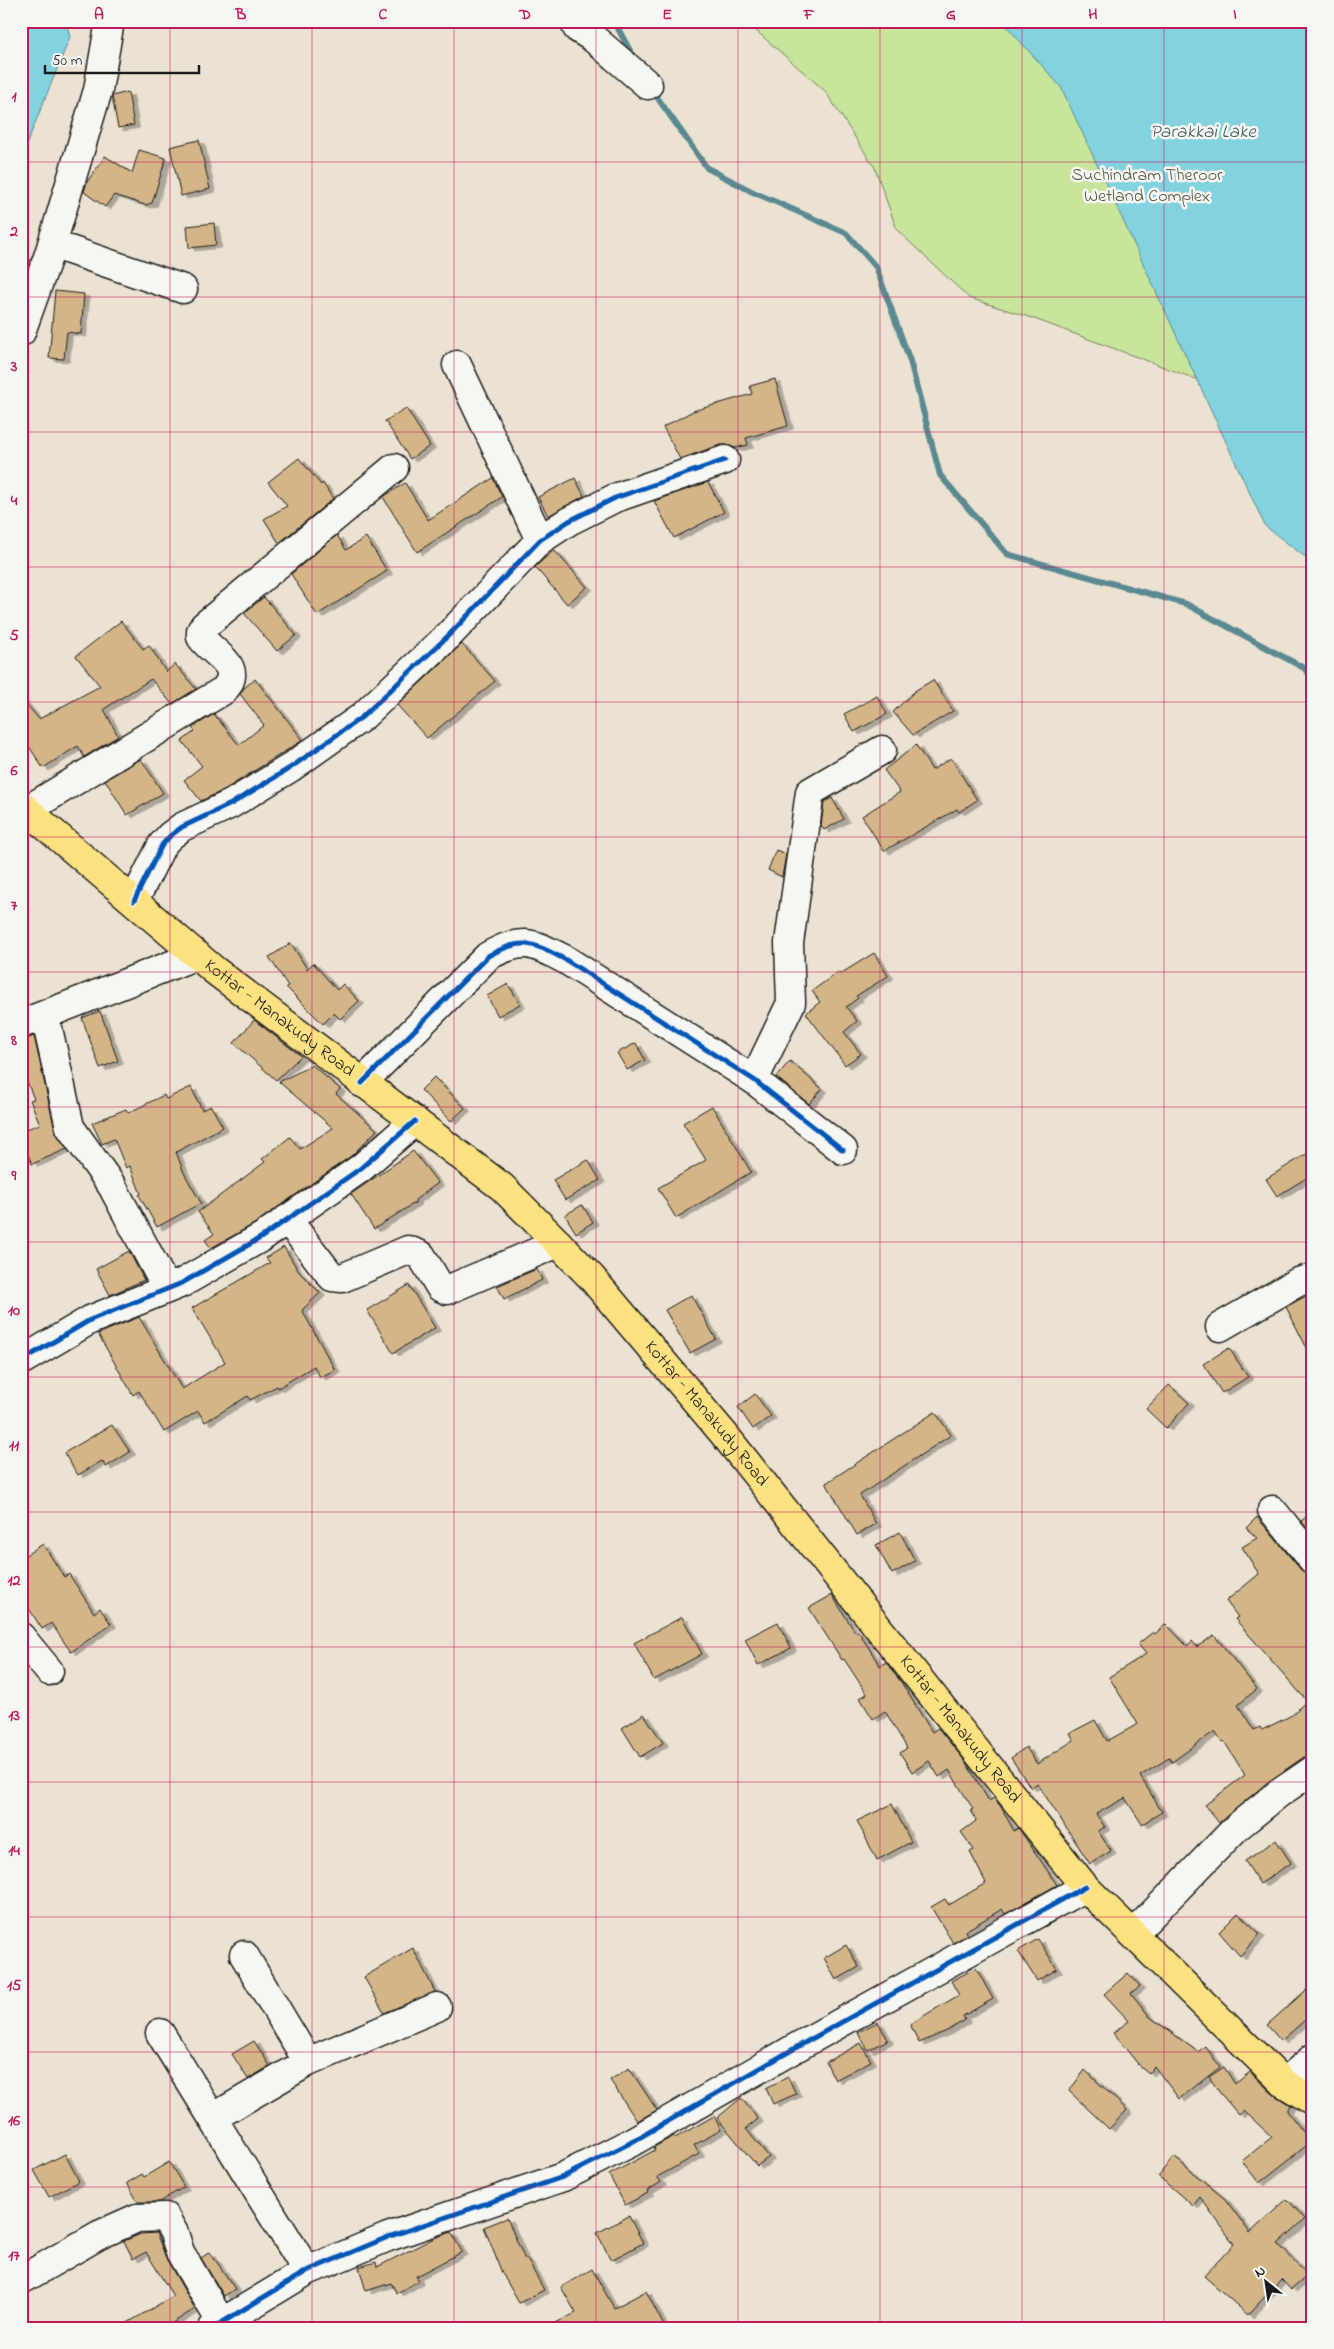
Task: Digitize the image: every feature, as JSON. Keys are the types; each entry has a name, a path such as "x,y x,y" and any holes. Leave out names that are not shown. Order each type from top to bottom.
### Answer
{"main road":[{"name":"Kottar - Manakudy Road","path":"24,807 214,970 502,1187 591,1277 729,1441 1085,1887 1284,2083 1313,2101"}],"street":[{"path":"21,332 52,244 98,90 110,21"},
{"path":"574,21 577,28 593,38 648,85"},
{"path":"52,244 183,288"},
{"path":"457,365 540,540"},
{"path":"134,901 162,845 170,836 290,768 362,718 449,635 540,540 569,521 615,498 725,460"},
{"path":"24,807 224,690 231,681 232,670 201,637 201,631 204,626 394,468"},
{"path":"754,1080 792,1003 789,944 810,792 882,750"},
{"path":"362,1083 488,956 514,944 523,943 545,949 566,960 754,1080 843,1150"},
{"path":"167,1289 112,1186 70,1128 33,1019 197,955"},
{"path":"21,1361 90,1320 182,1283 262,1237 361,1168 415,1121"},
{"path":"287,1219 332,1277 342,1278 408,1250 421,1255 440,1287 447,1290 558,1244"},
{"path":"1220,1327 1298,1282 1313,1278"},
{"path":"1272,1510 1313,1560"},
{"path":"21,1637 49,1671"},
{"path":"1133,1934 1236,1827 1278,1794 1313,1770"},
{"path":"21,2280 99,2235 137,2218 165,2218 174,2233 180,2252 217,2325 307,2271 388,2237 563,2176 630,2143 806,2042 1085,1887"},
{"path":"244,1955 308,2062"},
{"path":"214,2117 308,2062 438,2007"},
{"path":"160,2033 214,2117 307,2271"},
{"path":"1284,2083 1313,2058"}],"green space":[{"name":"Suchindram Theroor Wetland Complex","path":"745,21 1313,21 1220,388 1032,318 969,298 897,230 875,168 825,91"}],"water":[{"path":"21,21 66,21 70,37 21,158"},
{"name":"Parakkai Lake","path":"1002,21 1313,21 1313,563 1265,526 1061,87"}],"building":[{"path":"128,92 134,125 118,128 112,96"},
{"path":"199,140 210,189 181,196 170,147"},
{"path":"139,150 166,158 152,203 145,205 114,195 105,207 84,192 87,182 105,156 132,173"},
{"path":"214,223 216,245 189,248 187,226"},
{"path":"55,291 84,294 81,334 67,332 64,359 49,358"},
{"path":"775,379 788,426 746,438 748,445 735,448 720,445 680,459 663,427 693,411 752,394 750,386"},
{"path":"406,408 430,446 410,459 385,421"},
{"path":"299,458 321,485 323,483 333,499 279,543 264,519 287,506 268,482"},
{"path":"493,478 502,497 417,552 383,497 405,483 428,520"},
{"path":"575,478 584,496 548,516 538,497"},
{"path":"708,482 724,512 674,538 654,501"},
{"path":"337,535 346,550 366,537 387,571 317,615 291,574"},
{"path":"554,550 587,587 567,604 535,567"},
{"path":"264,597 296,635 277,651 244,613"},
{"path":"121,621 143,649 149,645 166,672 175,664 196,689 172,704 151,679 104,709 118,736 84,757 78,746 43,768 21,734 21,698 39,719 100,686 76,656"},
{"path":"462,644 495,681 427,738 397,705"},
{"path":"255,679 303,740 224,790 201,801 184,780 202,766 182,741 195,731 192,728 214,714 239,745 264,725 240,694"},
{"path":"933,680 953,711 913,735 893,712 916,690"},
{"path":"877,696 887,714 854,732 844,714"},
{"path":"916,745 932,770 951,758 977,800 959,812 957,809 884,851 862,816 900,792 884,770"},
{"path":"141,759 163,793 127,815 105,780"},
{"path":"832,798 844,819 824,830 821,826 824,802"},
{"path":"776,850 786,854 782,877 768,870"},
{"path":"291,943 307,969 313,963 337,990 343,984 359,1001 340,1019 334,1013 323,1024 286,987 288,986 269,957"},
{"path":"874,953 888,976 856,996 858,998 846,1007 857,1021 844,1032 861,1054 845,1065 806,1013 820,1002 812,991 838,972 840,974"},
{"path":"508,984 520,1004 498,1016 487,996"},
{"path":"100,1011 118,1061 100,1068 82,1018"},
{"path":"254,1020 301,1056 276,1080 234,1043"},
{"path":"34,1036 55,1130 67,1149 32,1164 21,1138 21,1131 40,1124 30,1100 34,1099 21,1067 21,1042"},
{"path":"636,1043 645,1060 627,1070 617,1053"},
{"path":"790,1061 822,1089 809,1104 776,1077"},
{"path":"312,1065 340,1089 336,1094 377,1130 351,1156 254,1224 211,1248 205,1240 214,1234 198,1212 265,1162 262,1159 290,1137 300,1149 333,1128 279,1082"},
{"path":"434,1077 465,1108 451,1121 421,1090"},
{"path":"191,1087 202,1110 211,1106 223,1127 176,1152 184,1173 201,1203 157,1227 139,1195 141,1194 130,1166 126,1168 114,1139 102,1144 92,1123 126,1109 128,1113 164,1095 166,1099"},
{"path":"712,1106 751,1172 676,1218 658,1188 706,1160 683,1123"},
{"path":"1313,1150 1313,1174 1277,1196 1266,1179"},
{"path":"413,1151 438,1183 415,1200 416,1202 374,1229 351,1194"},
{"path":"588,1160 600,1180 565,1200 553,1180"},
{"path":"582,1205 593,1222 576,1233 565,1215"},
{"path":"284,1247 299,1272 320,1293 302,1310 335,1370 320,1377 314,1366 278,1388 277,1386 250,1400 248,1396 205,1422 198,1411 164,1432 139,1391 133,1395 98,1334 139,1317 182,1389 225,1362 192,1308 270,1263 266,1258"},
{"path":"129,1251 144,1280 110,1295 96,1269"},
{"path":"537,1269 542,1280 504,1299 497,1286"},
{"path":"409,1285 435,1328 393,1353 367,1310"},
{"path":"1313,1294 1313,1360 1286,1307"},
{"path":"691,1295 716,1339 690,1353 665,1310"},
{"path":"1229,1348 1248,1377 1222,1393 1203,1364"},
{"path":"1169,1385 1189,1403 1166,1428 1146,1409"},
{"path":"755,1394 771,1416 753,1429 738,1407"},
{"path":"935,1412 951,1435 860,1495 876,1524 857,1535 826,1483"},
{"path":"112,1425 130,1452 106,1467 102,1461 78,1475 64,1453"},
{"path":"1313,1512 1313,1535 1301,1521"},
{"path":"1257,1517 1301,1570 1313,1575 1313,1755 1304,1757 1269,1781 1219,1823 1205,1805 1245,1775 1224,1741 1222,1742 1215,1731 1172,1762 1169,1758 1140,1776 1162,1812 1142,1824 1125,1798 1096,1814 1105,1827 1098,1831 1111,1851 1090,1864 1037,1783 1031,1788 1011,1758 1026,1747 1037,1764 1074,1740 1070,1733 1095,1720 1107,1741 1138,1724 1109,1677 1146,1654 1138,1644 1153,1632 1155,1634 1166,1624 1187,1646 1192,1641 1197,1647 1214,1635 1257,1689 1238,1705 1254,1730 1260,1727 1262,1730 1290,1716 1307,1701 1235,1619 1238,1617 1226,1601 1259,1574 1242,1547 1257,1538 1246,1528"},
{"path":"900,1532 915,1561 892,1574 876,1545"},
{"path":"43,1544 64,1577 69,1574 94,1613 100,1608 111,1624 71,1652 51,1623 42,1629 21,1596 21,1558"},
{"path":"832,1595 855,1632 858,1631 880,1666 886,1662 901,1682 932,1732 938,1728 965,1761 989,1801 994,1798 1014,1831 1018,1828 1057,1885 1005,1914 1002,1909 965,1931 967,1935 953,1943 931,1907 945,1899 949,1905 986,1883 970,1852 974,1850 961,1832 976,1821 971,1810 973,1809 949,1770 939,1777 929,1761 912,1772 900,1753 907,1748 885,1711 873,1719 860,1698 867,1694 844,1659 842,1660 809,1608"},
{"path":"682,1617 702,1654 654,1680 634,1643"},
{"path":"778,1622 791,1648 758,1665 745,1639"},
{"path":"644,1714 663,1743 640,1757 622,1728"},
{"path":"892,1804 911,1842 877,1860 857,1821"},
{"path":"1276,1840 1291,1863 1260,1884 1245,1861"},
{"path":"1238,1913 1260,1934 1240,1956 1219,1932"},
{"path":"1038,1939 1057,1969 1037,1981 1018,1951"},
{"path":"846,1945 859,1967 836,1980 824,1958"},
{"path":"413,1948 435,1992 384,2013 364,1977"},
{"path":"976,1968 993,1999 963,2016 965,2020 949,2030 919,2043 910,2024 959,1995 951,1981"},
{"path":"1128,1973 1140,1986 1131,1993 1150,2017 1198,2052 1205,2046 1220,2067 1179,2099 1154,2066 1149,2073 1138,2064 1113,2033 1129,2021 1104,1994"},
{"path":"1313,1984 1313,2013 1281,2041 1267,2025"},
{"path":"878,2022 888,2040 868,2050 858,2032"},
{"path":"254,2041 270,2066 248,2079 232,2054"},
{"path":"861,2043 871,2061 835,2080 826,2062"},
{"path":"1224,2067 1235,2084 1250,2072 1273,2094 1290,2105 1287,2111 1311,2142 1259,2183 1242,2161 1272,2137 1244,2111 1239,2115 1209,2077"},
{"path":"629,2068 657,2110 637,2121 610,2080"},
{"path":"1085,2070 1127,2110 1109,2129 1069,2091"},
{"path":"788,2077 796,2094 773,2104 766,2088"},
{"path":"741,2098 758,2119 746,2129 769,2157 757,2166 717,2118"},
{"path":"714,2116 721,2130 694,2145 699,2154 657,2177 661,2182 647,2191 648,2193 625,2205 609,2175 655,2150 654,2147 674,2136 675,2138"},
{"path":"65,2154 79,2181 49,2197 34,2170"},
{"path":"1174,2157 1225,2199 1250,2233 1287,2199 1305,2219 1278,2244 1308,2275 1291,2290 1281,2279 1248,2315 1204,2276 1234,2244 1200,2197 1193,2206 1158,2176"},
{"path":"169,2162 184,2187 159,2202 138,2202 127,2183 142,2174 144,2177"},
{"path":"629,2216 643,2243 611,2260 597,2233"},
{"path":"507,2218 525,2260 527,2259 544,2290 519,2303 502,2273 484,2227"},
{"path":"451,2232 462,2252 416,2276 418,2281 397,2293 391,2283 366,2291 359,2267 376,2262 377,2267 432,2239"},
{"path":"156,2233 167,2260 195,2309 164,2328 119,2328 173,2296 146,2252 133,2259 124,2241 141,2234"},
{"path":"210,2252 235,2289 224,2296 201,2258"},
{"path":"592,2269 614,2308 646,2291 665,2328 545,2328 576,2313 561,2287"}],"waterway":[{"path":"614,21 635,60"},
{"path":"652,90 707,168 753,192 846,233 876,267 910,361 940,475 1007,554 1186,604 1304,668 1313,678"}],"cycle path":[{"path":"134,901 162,845 170,836 182,827 231,804 290,768 362,717 449,635 540,540 569,521 615,498 725,460"},
{"path":"362,1083 488,956 510,946 527,944 544,949 566,960 754,1080 843,1150"},
{"path":"21,1361 90,1320 182,1283 262,1237 361,1168 415,1121"},
{"path":"213,2328 307,2271 388,2237 563,2177 630,2143 797,2047 1085,1887"}]}
